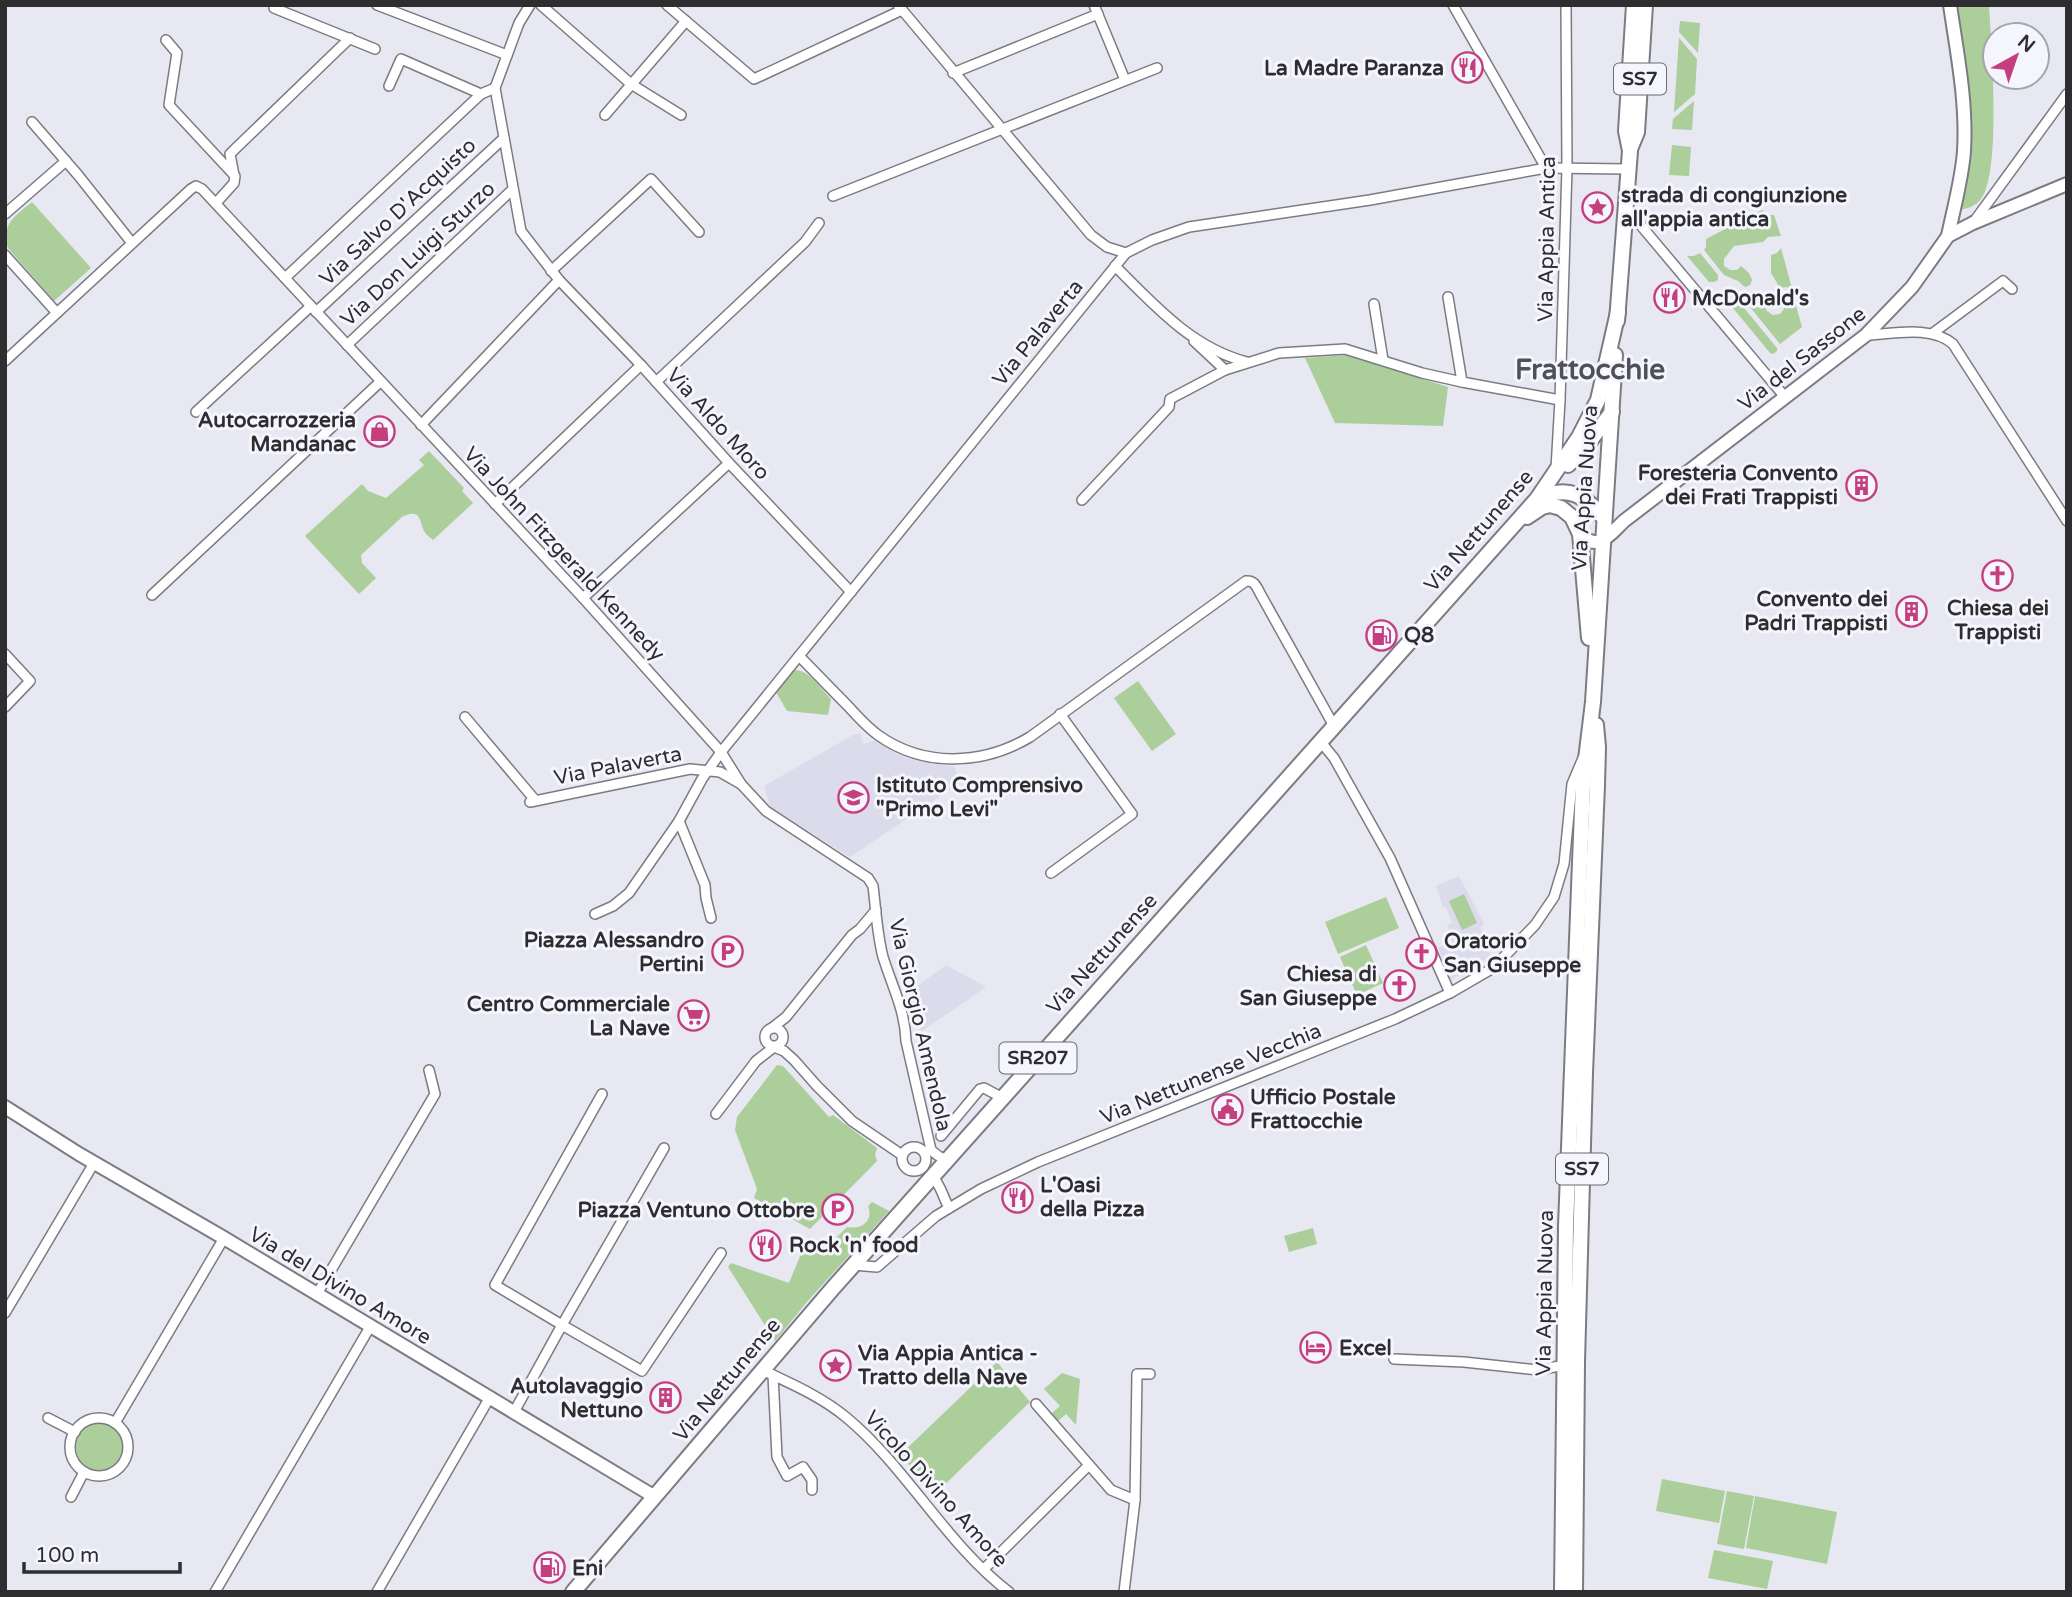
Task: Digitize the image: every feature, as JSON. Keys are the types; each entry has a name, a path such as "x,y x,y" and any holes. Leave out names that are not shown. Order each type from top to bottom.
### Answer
{"main road":[{"name":"Via Appia Nuova","path":"1630,151 1626,131 1634,5"},
{"name":"Via Appia Nuova","path":"1562,1592 1571,1073 1582,798 1595,676 1628,169 1630,151 1637,132 1645,5"},
{"path":"1948,236 1961,176 1965,128 1950,5"},
{"name":"Via del Sassone","path":"1603,540 1866,335 1912,287 1948,236 2067,184"},
{"path":"1555,474 1579,437 1598,400 1618,312"},
{"path":"1555,474 1570,464 1583,450 1612,412"},
{"name":"Via Nettunense","path":"573,1592 768,1373 853,1265 1537,499 1555,474"},
{"path":"1537,499 1557,491 1572,493 1594,506 1604,519 1610,522 1624,521"},
{"path":"1508,529 1542,507 1550,505 1561,508 1572,517 1586,541 1595,543 1603,540"},
{"path":"1580,534 1588,630 1595,676"},
{"name":"Via Appia Nuova","path":"1575,1592 1585,1073 1598,747 1593,702"},
{"name":"Via del Divino Amore","path":"5,1107 94,1163 656,1497"}],"street":[{"path":"296,17 301,5"},
{"path":"377,5 507,55"},
{"path":"285,278 481,94 495,88 519,23 530,5"},
{"path":"541,5 631,84 681,115"},
{"path":"667,5 754,79 900,7 1091,235 1107,247 1125,253"},
{"path":"1453,5 1546,168"},
{"name":"Via Appia Antica","path":"1555,474 1567,168 1566,5"},
{"path":"274,8 375,49"},
{"path":"953,73 1096,10 1125,80"},
{"path":"605,115 686,21"},
{"path":"216,203 234,183 230,154 349,38"},
{"path":"166,40 177,53 169,105 234,176"},
{"path":"389,86 401,59 481,94"},
{"path":"834,196 1157,68"},
{"name":"Via Aldo Moro","path":"495,88 521,231 559,280 851,592"},
{"path":"1973,223 2067,94"},
{"path":"32,122 132,243"},
{"name":"Via Salvo D'Acquisto","path":"313,309 504,138"},
{"path":"5,214 66,161"},
{"name":"Via Palaverta","path":"595,914 625,898 679,821 721,752 1125,253 1189,227 1370,200 1546,168 1628,169"},
{"path":"551,271 651,179 699,232"},
{"name":"Via John Fitzgerald Kennedy","path":"5,361 196,186 202,188 583,598 721,752"},
{"name":"Via Don Luigi Sturzo","path":"347,345 513,189"},
{"path":"1627,209 1785,397"},
{"path":"656,382 805,242 818,223"},
{"path":"5,255 57,313"},
{"path":"1115,266 1160,312 1192,337 1229,358 1249,363"},
{"path":"421,425 559,280"},
{"path":"1933,334 2003,281 2012,289"},
{"path":"1448,297 1462,382"},
{"path":"1374,304 1383,360"},
{"path":"196,412 313,309"},
{"path":"1866,335 1933,334 1949,341 1961,353 2067,521"},
{"path":"1192,337 1197,345 1226,370"},
{"path":"1082,500 1169,407 1170,399 1226,370 1279,353 1345,349 1422,373 1560,400"},
{"path":"495,503 641,365"},
{"path":"152,595 380,382"},
{"path":"583,598 729,463"},
{"path":"799,656 870,728 894,745 916,754 942,759 982,757 1017,744 1250,580 1278,624 1334,726"},
{"path":"5,654 30,681 5,707"},
{"path":"1051,873 1132,814 1060,714"},
{"name":"Via Palaverta","path":"465,717 533,801 690,769 708,770"},
{"path":"1320,741 1334,758 1390,858 1450,993"},
{"name":"Via Giorgio Amendola","path":"721,752 741,784 766,811 868,878 873,886 879,939 906,1027 906,1041 931,1150 938,1156 951,1157"},
{"name":"Via Nettunense Vecchia","path":"853,1265 877,1268 936,1216 981,1189 1038,1162 1395,1019 1450,993 1493,968 1535,925 1554,897 1564,863 1572,784 1586,752"},
{"name":"Via Giorgio Amendola","path":"708,770 720,772 741,784"},
{"path":"679,821 705,885 705,898 711,918"},
{"path":"716,1114 756,1061 767,1031 786,1017 876,910"},
{"path":"756,1061 779,1045 786,1017"},
{"path":"772,1028 778,1030 794,1060"},
{"path":"765,1040 768,1045 784,1051 794,1060 852,1121 902,1155"},
{"path":"317,1294 435,1094 429,1070"},
{"path":"940,1136 979,1089 984,1087 1002,1097"},
{"path":"602,1094 495,1285 642,1371 720,1253"},
{"path":"906,1168 914,1171 922,1168 926,1161 925,1153 915,1146 907,1148 902,1155 902,1162 906,1168 939,1185 949,1208"},
{"path":"514,1412 664,1149"},
{"path":"5,1313 94,1163"},
{"path":"115,1423 224,1238"},
{"path":"215,1592 370,1327"},
{"path":"1394,1359 1464,1362 1538,1370 1564,1365"},
{"path":"768,1373 777,1457 787,1476 803,1467 812,1479 812,1490"},
{"name":"Vicolo Divino Amore","path":"768,1373 823,1401 851,1422 984,1569 1009,1592"},
{"path":"1124,1592 1135,1500 1136,1374 1150,1374"},
{"path":"377,1592 491,1397"},
{"path":"1036,1404 1111,1490 1135,1500"},
{"path":"48,1418 75,1432"},
{"path":"97,1418 115,1423 127,1438 127,1458 114,1473 104,1477 84,1472 72,1459 71,1440 75,1432 80,1425 97,1418"},
{"path":"984,1569 1089,1465"},
{"path":"71,1497 84,1472"}],"shaded area":[{"name":"Istituto Comprensivo \"Primo Levi\"","path":"860,733 863,744 877,740 894,753 910,759 954,767 961,782 850,857 770,807 764,786"},
{"path":"1459,876 1484,924 1480,928 1483,932 1475,940 1492,955 1486,962 1483,960 1451,980 1438,948 1453,942 1447,925 1452,923 1436,886"},
{"path":"946,965 986,987 921,1032 911,991"}],"green space":[{"path":"1954,5 1989,5 1990,21 1981,21 1981,91 1994,91 1991,162 1981,199 1970,207 1957,210 1970,156 1971,125"},
{"path":"1680,21 1700,23 1698,53 1679,32"},
{"path":"1679,38 1697,59 1695,94 1674,112"},
{"path":"1694,101 1692,130 1672,129 1673,119"},
{"path":"1672,145 1691,147 1689,176 1669,175"},
{"path":"32,202 91,268 54,301 8,248 6,240 11,221"},
{"path":"1762,210 1774,215 1781,236 1768,237 1763,242 1734,246 1724,259 1724,266 1730,270 1737,270 1741,266 1749,273 1752,280 1750,285 1745,287 1724,275 1704,250 1706,239"},
{"path":"1781,248 1793,292 1787,287 1780,288 1771,273 1771,255"},
{"path":"1700,253 1718,275 1718,280 1709,282 1687,256"},
{"path":"1752,291 1758,293 1767,311 1773,315 1780,314 1784,305 1790,304 1794,299 1802,327 1780,344 1746,302 1746,294"},
{"path":"1736,301 1777,351 1770,353 1733,308"},
{"path":"1348,355 1448,387 1443,426 1335,423 1305,358"},
{"path":"429,451 464,488 462,491 473,503 433,540 425,532 416,515 402,517 361,555 362,563 376,578 359,594 305,536 362,484 368,491 386,498 424,465 419,460"},
{"path":"794,670 810,676 831,699 828,715 787,711 776,692"},
{"path":"1138,681 1176,734 1152,751 1114,698"},
{"path":"1464,894 1477,923 1462,930 1449,901"},
{"path":"1386,897 1399,928 1338,954 1325,922"},
{"path":"1366,945 1383,983 1357,995 1340,957"},
{"path":"777,1065 783,1066 829,1117 833,1115 877,1148 877,1161 810,1229 754,1198 757,1189 735,1130 737,1117"},
{"path":"872,1202 889,1211 775,1341 728,1267 731,1263 789,1283 808,1237 817,1240 826,1248 847,1227 861,1226 868,1220 868,1206"},
{"path":"1313,1228 1317,1244 1289,1252 1284,1236"},
{"path":"997,1362 1030,1402 935,1494 900,1455"},
{"path":"1062,1373 1080,1379 1076,1425 1066,1414 1058,1421 1051,1414 1060,1406 1044,1389"},
{"path":"100,1423 117,1430 124,1447 117,1464 100,1471 83,1464 76,1447 83,1430"},
{"path":"1662,1479 1725,1491 1719,1523 1656,1511"},
{"path":"1727,1491 1754,1496 1744,1549 1717,1544"},
{"path":"1755,1496 1837,1512 1827,1564 1746,1548"},
{"path":"1714,1550 1773,1561 1767,1589 1708,1578"}],"place":[{"name":"La Madre Paranza","path":"1467,68"},
{"name":"strada di congiunzione all'appia antica","path":"1598,207"},
{"name":"McDonald's","path":"1669,298"},
{"name":"Autocarrozzeria Mandanac","path":"379,432"},
{"name":"Foresteria Convento dei Frati Trappisti","path":"1861,485"},
{"name":"Chiesa dei Trappisti","path":"1998,576"},
{"name":"Convento dei Padri Trappisti","path":"1911,611"},
{"name":"Q8","path":"1381,635"},
{"name":"Istituto Comprensivo \"Primo Levi\"","path":"853,797"},
{"name":"Piazza Alessandro Pertini","path":"727,952"},
{"name":"Oratorio San Giuseppe","path":"1421,953"},
{"name":"Chiesa di San Giuseppe","path":"1400,986"},
{"name":"Centro Commerciale La Nave","path":"693,1016"},
{"name":"Ufficio Postale Frattocchie","path":"1227,1109"},
{"name":"L'Oasi della Pizza","path":"1017,1197"},
{"name":"Piazza Ventuno Ottobre","path":"838,1210"},
{"name":"Rock 'n' food","path":"766,1245"},
{"name":"Excel","path":"1316,1348"},
{"name":"Via Appia Antica - Tratto della Nave","path":"835,1365"},
{"name":"Autolavaggio Nettuno","path":"666,1398"},
{"name":"Eni","path":"549,1568"}],"district":[{"name":"Frattocchie","path":"1590,370"}]}
